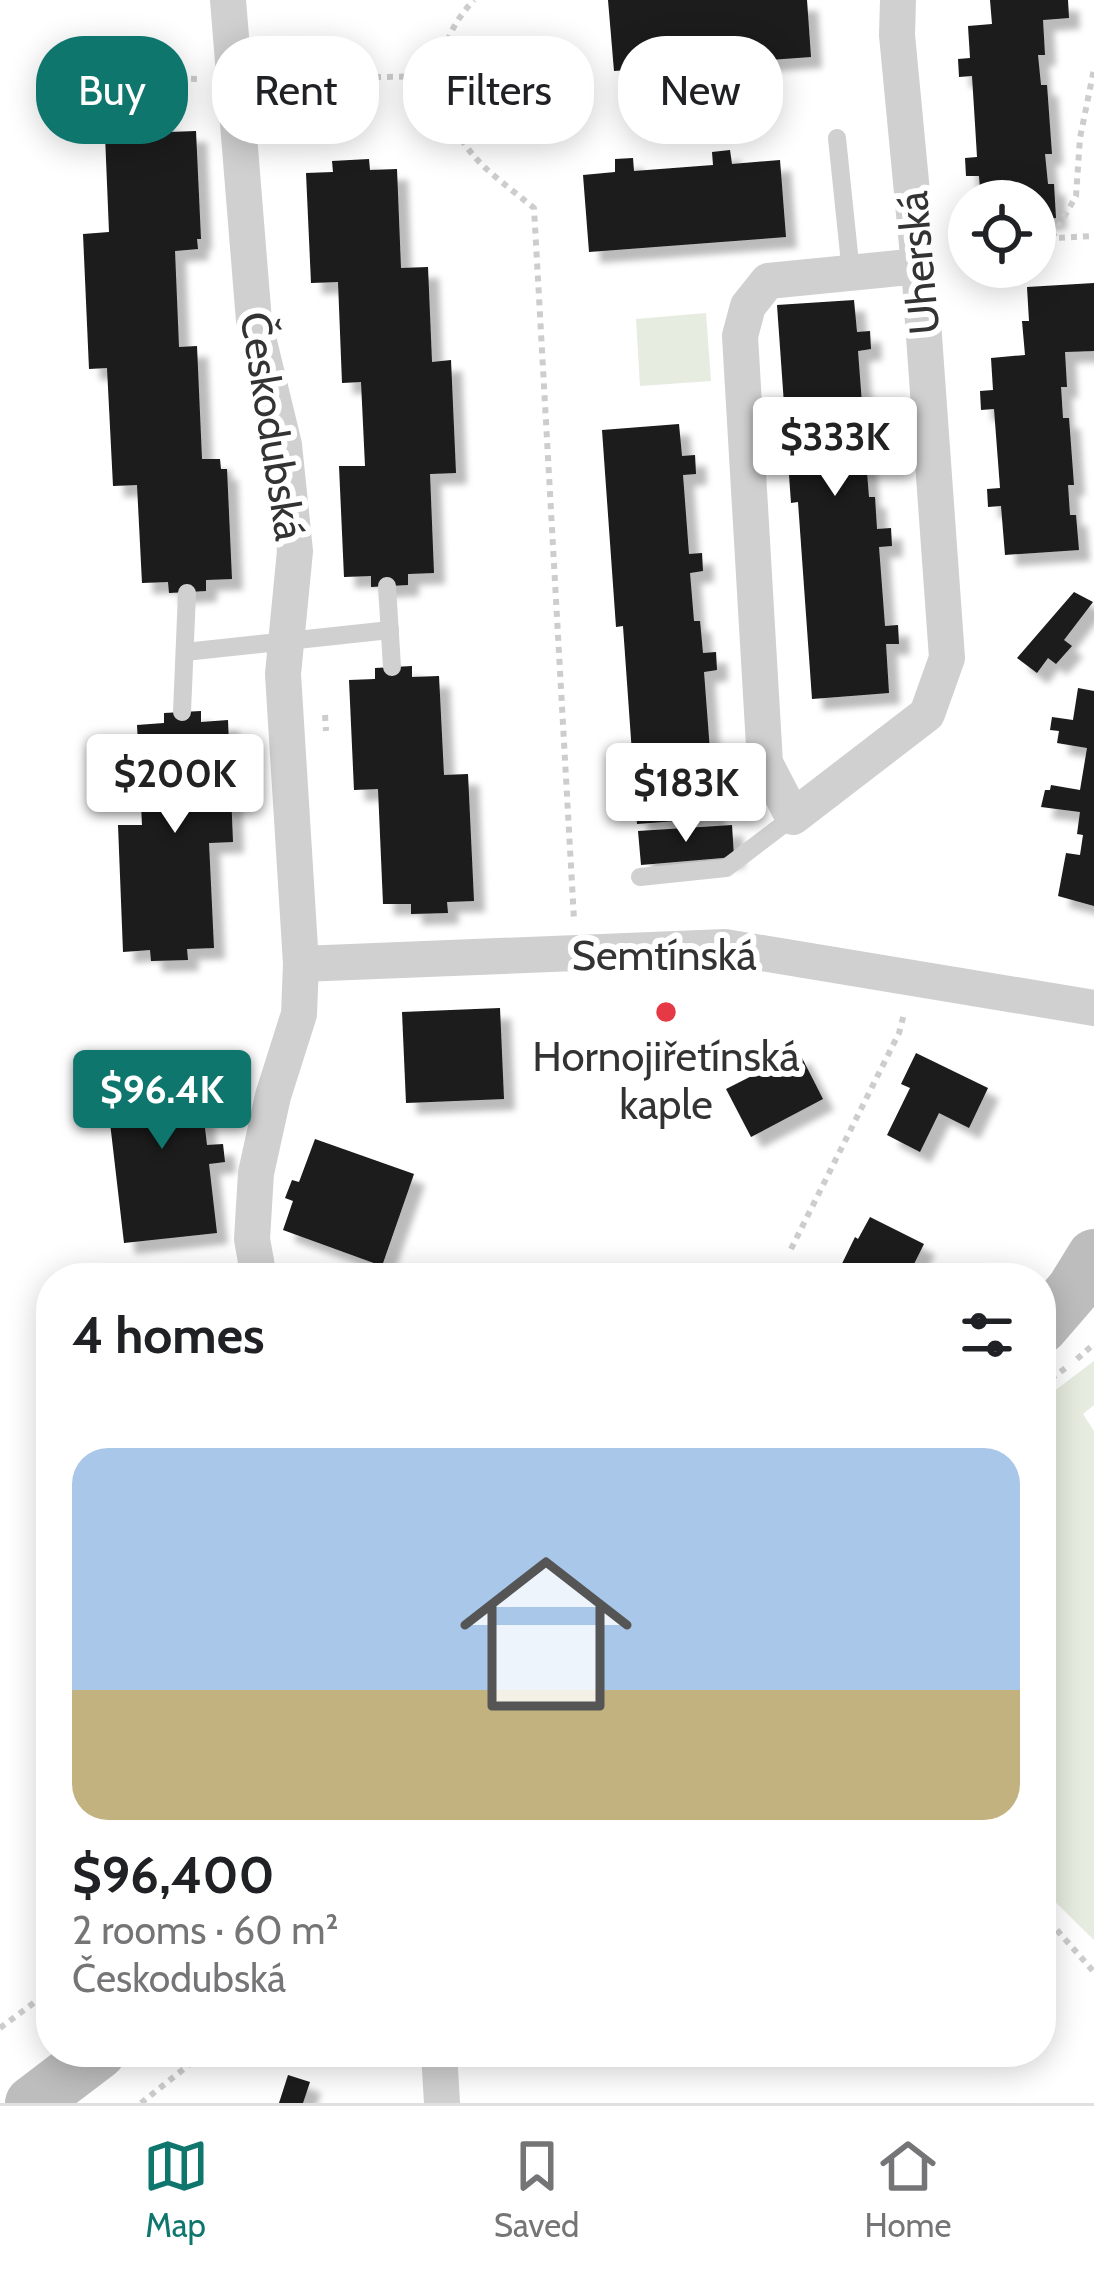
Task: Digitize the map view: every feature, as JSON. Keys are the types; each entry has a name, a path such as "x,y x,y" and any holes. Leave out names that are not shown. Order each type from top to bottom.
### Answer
{"main road":[{"path":"32,2103 79,2067"}],"street":[{"name":"Českodubská","path":"228,0 232,36"},
{"name":"Uherská","path":"793,817 927,714 947,658 898,0"},
{"name":"Českodubská","path":"242,144 254,321 284,446 295,551 283,674 301,964 299,1014 273,1096 256,1173 257,1263"},
{"path":"793,817 765,763 740,336 748,306 768,281 919,266"},
{"name":"Semtínská","path":"301,964 725,947 1094,1009"},
{"path":"440,2067 442,2103"}],"lane":[{"path":"837,138 851,273"},
{"path":"387,586 392,667"},
{"path":"182,712 187,592"},
{"path":"184,652 390,630"},
{"path":"640,877 726,868 793,817"}],"path":[{"path":"449,36 473,0"},
{"path":"1056,231 1076,196 1094,69"},
{"path":"462,144 534,208 576,953"},
{"path":"1056,238 1094,236"},
{"path":"326,715 327,739"},
{"path":"790,1250 899,1033 915,976"},
{"path":"1056,1929 1094,1972"},
{"path":"0,2028 36,2001"},
{"path":"142,2103 186,2067"}],"shaded area":[{"path":"706,313 711,381 640,386 636,319"},
{"path":"1094,1361 1094,1405 1083,1414 1094,1431 1094,1940 1056,1903 1056,1390"}],"building":[{"path":"608,0 807,0 811,57 783,59 783,36 618,36 618,71 614,71"},
{"path":"990,0 1068,0 1069,18 1043,20 1045,55 1038,55 1041,85 1047,85 1052,154 1045,154 1048,180 966,176 965,158 977,157 972,76 959,77 958,59 970,58 968,26 992,24"},
{"path":"188,131 196,131 201,239 197,239 198,249 175,251 179,347 197,346 202,459 220,459 221,469 227,469 232,579 206,580 206,591 169,593 168,582 142,583 137,485 113,486 107,368 89,369 83,234 109,232 105,144 188,144"},
{"path":"730,150 732,164 780,160 786,237 589,252 583,175 615,172 615,159 633,158 634,171 713,165 712,152"},
{"path":"369,159 370,170 397,169 401,268 428,267 432,362 451,360 456,473 430,474 434,573 408,574 408,585 371,587 371,576 344,577 339,466 365,466 361,382 342,383 338,282 311,283 306,173 333,172 332,161"},
{"path":"1094,283 1094,351 1065,352 1067,387 1061,387 1063,418 1069,418 1074,485 1068,485 1070,515 1076,515 1079,550 1005,555 1001,506 988,507 987,489 1000,488 994,409 981,410 980,391 993,390 991,358 1025,355 1022,321 1029,321 1027,288"},
{"path":"854,300 857,332 870,331 871,349 858,351 864,430 877,429 879,447 865,448 869,497 875,497 877,529 891,528 892,546 879,547 885,626 898,625 899,644 886,644 889,693 812,699 777,305"},
{"path":"679,424 682,456 695,455 696,474 683,475 689,554 702,553 703,571 690,573 694,621 700,621 703,653 716,652 717,670 704,672 710,751 723,750 724,768 711,769 715,818 637,824 602,430"},
{"path":"1074,592 1093,602 1064,640 1072,646 1056,664 1048,658 1037,673 1017,658"},
{"path":"412,666 412,677 439,676 444,775 468,774 474,901 447,902 448,913 411,914 411,904 383,904 378,789 354,790 349,680 375,679 375,668"},
{"path":"1078,688 1094,691 1094,906 1058,896 1066,853 1080,855 1080,812 1041,807 1051,785 1080,790 1087,748 1057,743 1059,731 1050,730 1052,717 1073,720"},
{"path":"201,711 201,722 228,720 233,842 209,843 214,948 187,949 188,960 151,961 150,950 123,952 118,825 142,825 137,725 164,723 164,713"},
{"path":"732,825 734,857 641,865 638,831"},
{"path":"500,1008 504,1099 406,1103 402,1012"},
{"path":"799,1052 823,1099 751,1137 726,1089"},
{"path":"916,1053 988,1088 969,1128 939,1113 920,1152 887,1135 910,1088 901,1084"},
{"path":"197,1061 207,1145 223,1144 225,1162 209,1164 217,1233 124,1243 104,1071"},
{"path":"315,1139 414,1174 383,1263 283,1230 293,1201 285,1198 292,1180 299,1182"},
{"path":"870,1217 924,1244 914,1263 842,1263 855,1237"},
{"path":"288,2075 310,2082 303,2103 279,2103"}],"place":[{"name":"Hornojiřetínská kaple","path":"666,1012"}]}
